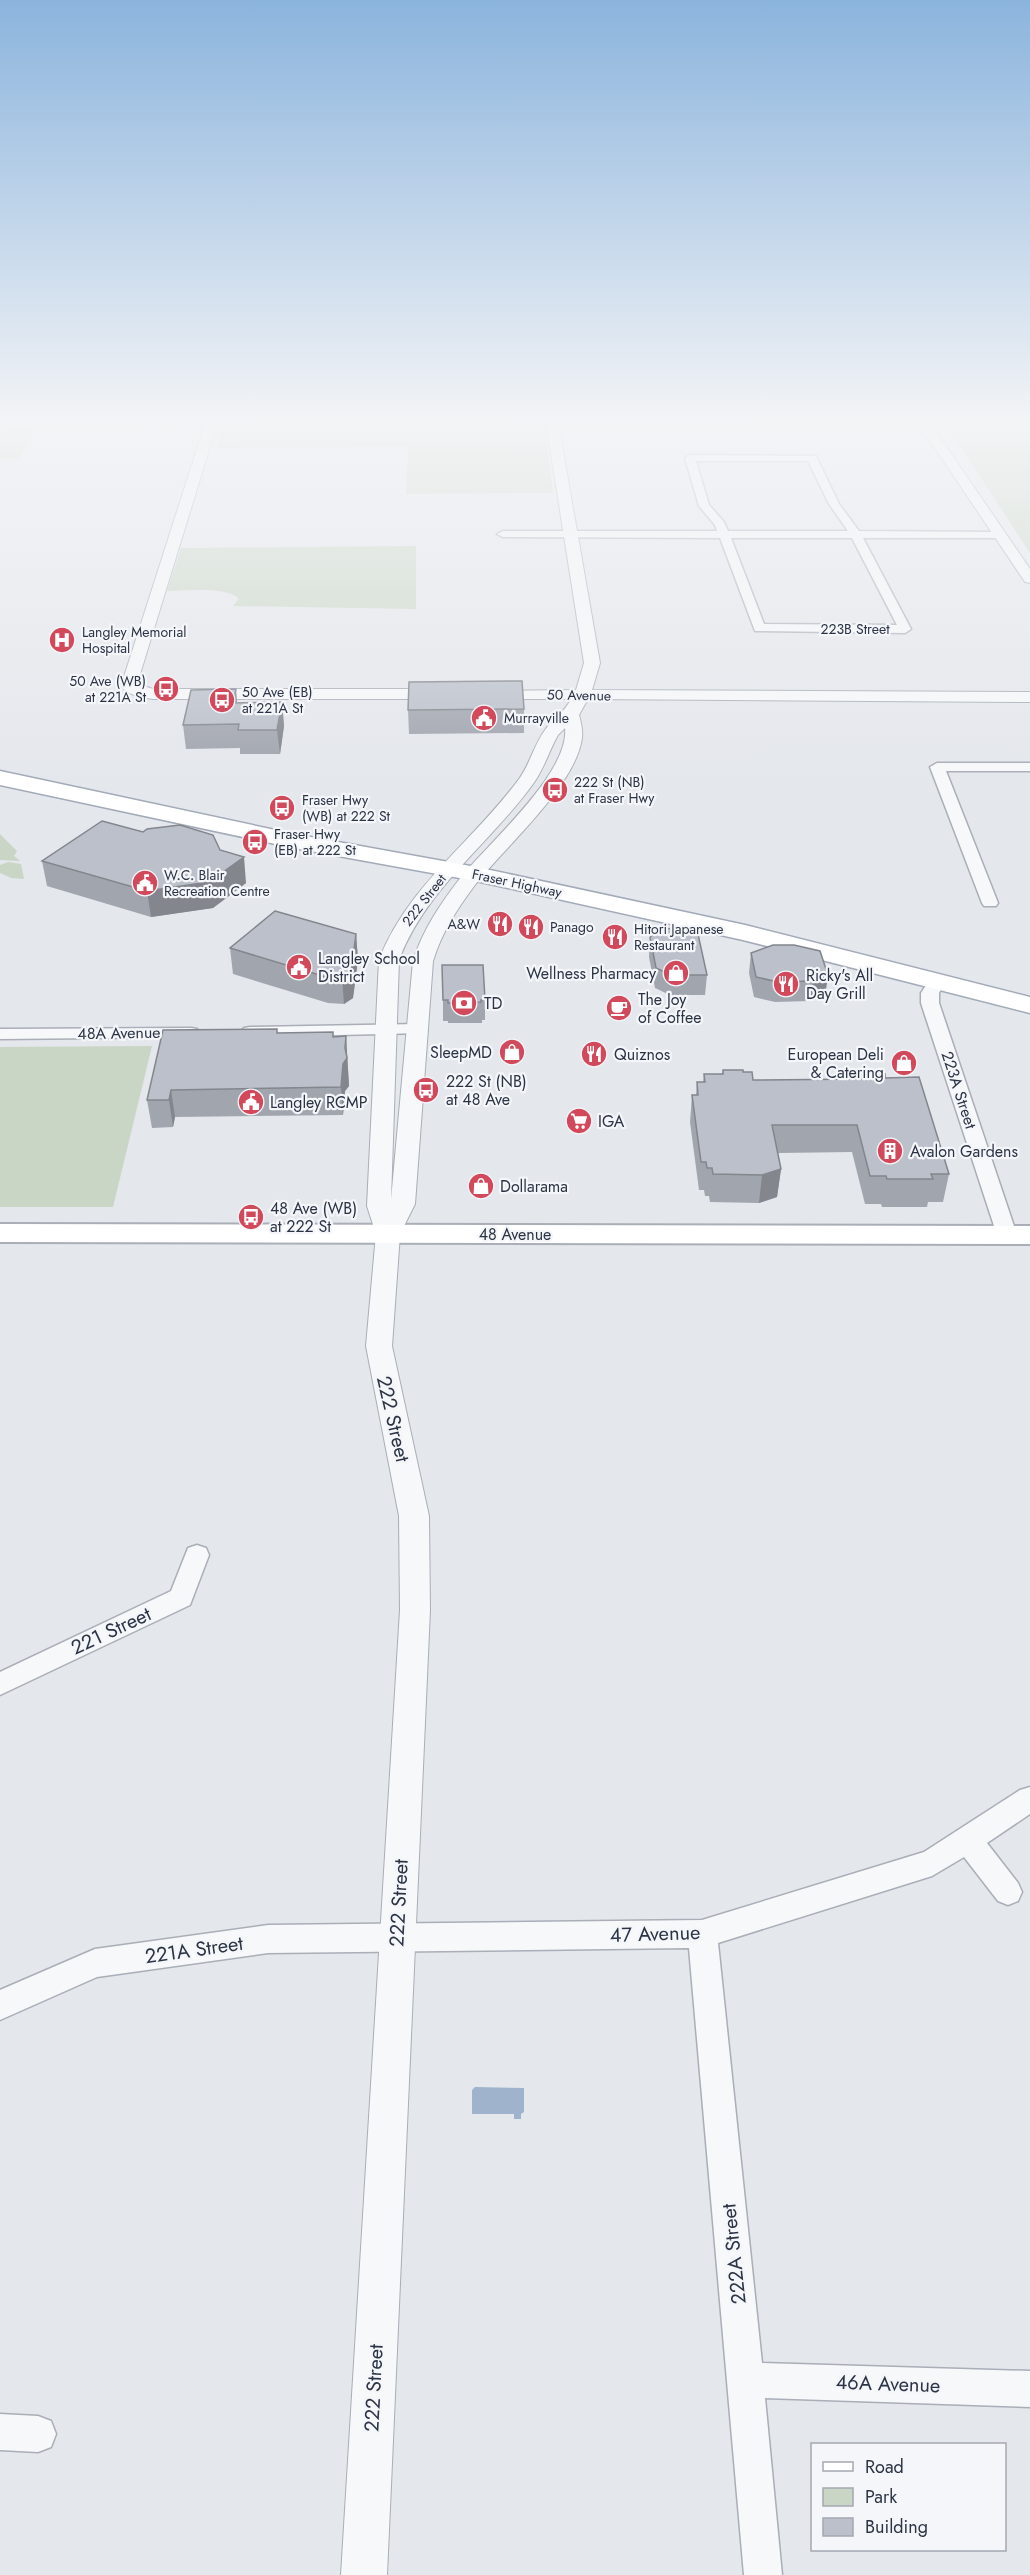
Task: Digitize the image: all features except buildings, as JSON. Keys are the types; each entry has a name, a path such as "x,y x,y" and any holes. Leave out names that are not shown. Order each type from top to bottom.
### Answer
{"main road":[{"name":"Fraser Highway","path":"0,763 468,865 1030,1005"},
{"name":"Fraser Highway","path":"0,778 209,824 468,865 739,912 1030,986"},
{"name":"48 Avenue","path":"0,1233 1018,1235"}],"street":[{"name":"50 Avenue","path":"176,537 129,686 137,691 153,694 1030,697"},
{"name":"222 Street","path":"388,1234 403,1204 426,945 468,865 537,765 552,732 570,714 590,677 592,663 572,537"},
{"name":"223B Street","path":"725,537 759,628 905,629 856,537"},
{"path":"1000,537 1030,579"},
{"name":"222 Street","path":"364,2575 415,1610 414,1516 379,1346 388,1234 380,1206 389,960 394,942 403,925 550,787 562,768 575,735 570,714"},
{"path":"990,903 937,767 1030,767"},
{"name":"223A Street","path":"938,981 930,993 930,1003 1018,1235"},
{"path":"236,1033 418,1029"},
{"name":"48A Avenue","path":"0,1034 213,1033"},
{"name":"221 Street","path":"0,1684 181,1598 197,1556"},
{"name":"47 Avenue","path":"397,1938 702,1934 932,1863 1030,1800"},
{"path":"968,1840 1008,1892"},
{"name":"222A Street","path":"702,1934 763,2575"},
{"name":"221A Street","path":"0,2006 94,1963 268,1940 397,1938"},
{"name":"46A Avenue","path":"746,2380 1030,2389"},
{"path":"0,2432 38,2434"}],"green space":[{"path":"1020,537 1030,537 1030,553"},
{"path":"416,546 416,609 233,606 239,599 226,592 167,591 181,548"},
{"path":"0,834 17,851 14,856 20,861 0,860"},
{"path":"8,862 21,864 24,879 11,878 0,873 0,865"},
{"path":"152,1046 113,1207 0,1207 0,1047"}],"water":[{"path":"475,2087 524,2088 524,2112 521,2114 521,2119 514,2119 514,2114 472,2114 472,2090"}],"place":[{"name":"Langley Memorial Hospital","path":"62,640"},
{"name":"50 Ave (WB) at 221A St","path":"166,689"},
{"name":"50 Ave (EB) at 221A St","path":"222,700"},
{"name":"Murrayville","path":"484,718"},
{"name":"222 St (NB) at Fraser Hwy","path":"555,790"},
{"name":"Fraser Hwy (WB) at 222 St","path":"282,808"},
{"name":"Fraser Hwy (EB) at 222 St","path":"255,842"},
{"name":"W.C. Blair Recreation Centre","path":"145,883"},
{"name":"A&W","path":"500,924"},
{"name":"Panago","path":"531,927"},
{"name":"Hitori Japanese Restaurant","path":"615,937"},
{"name":"Langley School District","path":"299,967"},
{"name":"Wellness Pharmacy","path":"676,973"},
{"name":"Ricky's All Day Grill","path":"786,984"},
{"name":"TD","path":"464,1003"},
{"name":"The Joy of Coffee","path":"619,1008"},
{"name":"SleepMD","path":"512,1052"},
{"name":"Quiznos","path":"594,1054"},
{"name":"European Deli & Catering","path":"904,1063"},
{"name":"222 St (NB) at 48 Ave","path":"426,1090"},
{"name":"Langley RCMP","path":"251,1102"},
{"name":"IGA","path":"579,1121"},
{"name":"Avalon Gardens","path":"890,1151"},
{"name":"Dollarama","path":"481,1186"},
{"name":"48 Ave (WB) at 222 St","path":"251,1217"}]}
